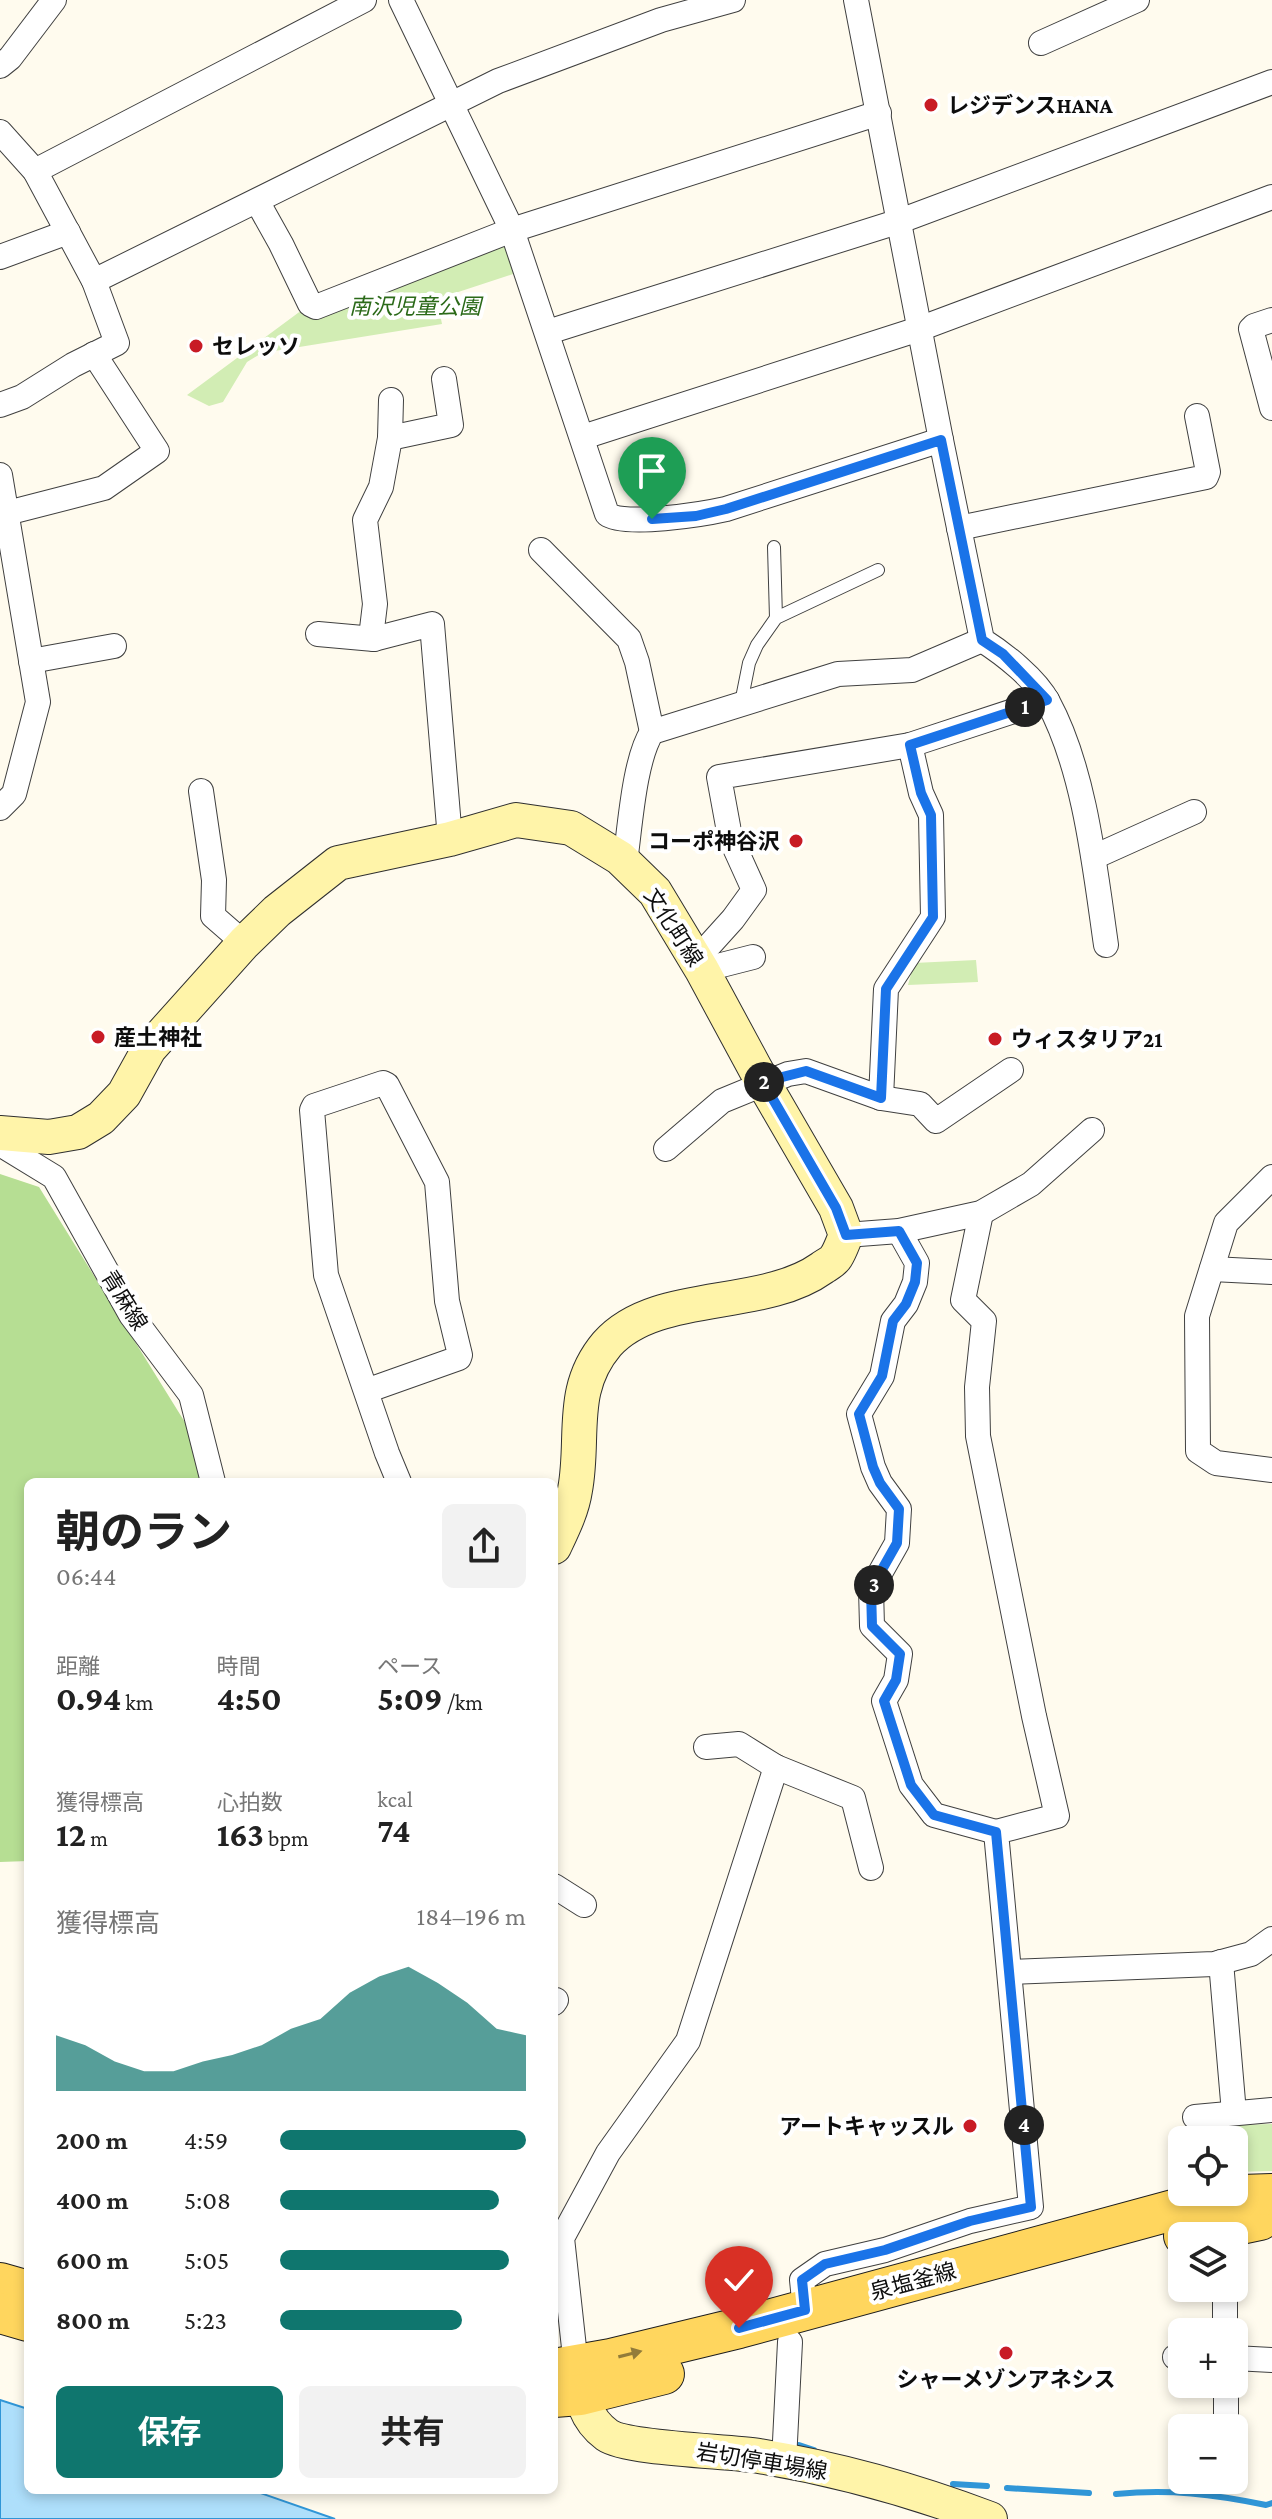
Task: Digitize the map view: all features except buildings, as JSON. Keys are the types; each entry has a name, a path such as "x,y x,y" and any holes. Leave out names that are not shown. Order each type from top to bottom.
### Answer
{"main road":[{"name":"泉塩釜線","path":"566,2382 798,2326 1199,2203 1241,2195 1272,2194"},
{"name":"泉塩釜線","path":"1246,2222 1272,2219"},
{"name":"泉塩釜線","path":"798,2326 898,2310 1168,2240"},
{"path":"0,2283 24,2290"},
{"path":"0,2313 24,2320"}],"street":[{"path":"0,66 10,58 54,0"},
{"path":"35,171 364,0"},
{"path":"401,0 512,230 607,514 613,518 652,519 696,516 941,440"},
{"path":"94,281 498,81 661,20 733,0"},
{"path":"856,0 982,640 1003,654 1047,700 1071,758 1094,857 1106,945"},
{"path":"1041,43 1137,0"},
{"path":"548,332 900,221 1272,82"},
{"path":"257,201 310,304 316,307 512,230 879,113"},
{"path":"0,132 35,171 94,281 117,343 22,397 0,405"},
{"path":"583,437 919,329 1272,197"},
{"path":"0,257 68,232"},
{"path":"1272,320 1251,329 1272,408"},
{"path":"7,513 104,488 157,451 94,354"},
{"path":"390,438 451,425 444,379"},
{"path":"374,639 375,604 365,520 381,487 390,438 391,400"},
{"path":"959,528 1206,477 1208,472 1197,416"},
{"path":"0,475 38,702 14,794 0,808"},
{"path":"541,550 629,639 652,732"},
{"path":"318,634 374,639 432,624 450,839"},
{"path":"625,862 639,771 645,743 652,732 838,674 912,670 982,640"},
{"path":"31,661 114,646"},
{"path":"699,965 754,890 730,837 719,777 910,745 1047,700"},
{"path":"881,1098 886,989 933,917 931,815 921,793 910,745"},
{"path":"201,791 214,880 213,916 244,943"},
{"path":"1094,857 1194,812"},
{"name":"文化町線","path":"0,1133 49,1137 78,1132 101,1118 124,1094 149,1049 244,943 277,911 338,863 450,839 516,820 571,828 625,862 655,892 836,1208 846,1235"},
{"path":"699,965 753,957"},
{"path":"666,1149 722,1101 763,1082 806,1071 881,1098 920,1104 936,1121 1011,1070"},
{"path":"366,1391 459,1358 460,1355 447,1301 437,1182 387,1085 383,1083 314,1106 312,1110 326,1275 366,1391 398,1478"},
{"path":"558,1538 575,1491 581,1395 592,1366 607,1345 625,1328 655,1314 804,1281 835,1259 846,1235 899,1231 981,1213 1031,1184 1092,1130"},
{"name":"青麻線","path":"0,1144 54,1177 131,1315 191,1395 212,1478"},
{"path":"1272,1177 1226,1223 1197,1316 1198,1451 1216,1463 1272,1470"},
{"path":"899,1231 917,1263 915,1282 906,1304 893,1321 882,1376 859,1414 873,1467 880,1483 899,1509 897,1543 871,1589 872,1626 900,1654 896,1680 884,1701 911,1785 934,1815 996,1832 1057,1816 978,1436 977,1387 984,1321 963,1300 981,1213"},
{"path":"1212,1269 1272,1272"},
{"path":"706,1747 739,1744 776,1767 853,1798 871,1868"},
{"path":"566,2382 562,2238 608,2153 688,2041 776,1767"},
{"path":"784,2461 802,2280 825,2264 885,2250 970,2221 1031,2207 996,1832"},
{"path":"558,1889 584,1905"},
{"path":"1010,1972 1170,1967 1221,1962 1251,1954 1272,1939"},
{"path":"1221,1962 1234,2113"},
{"path":"1195,2117 1272,2110"},
{"path":"1248,2359 1272,2360"},
{"name":"岩切停車場線","path":"566,2382 590,2420 611,2438 784,2461 944,2502 990,2519"}],"lane":[{"path":"774,547 776,618"},
{"path":"741,703 749,663 757,645 776,618 878,570"}],"green space":[{"name":"南沢児童公園","path":"506,243 516,273 437,299 442,324 262,353 247,362 223,402 209,406 187,395 302,310"},
{"path":"976,960 978,982 908,985 914,963"},
{"path":"0,1174 39,1187 220,1478 24,1478 24,1861 0,1862"},
{"path":"1272,2124 1272,2171 1248,2172 1248,2126 1233,2125"}],"water":[{"path":"0,2400 24,2408 24,2494 263,2494 335,2519 0,2519"}],"waterway":[{"path":"799,2445 814,2450"},
{"path":"953,2484 987,2486"},
{"path":"1007,2488 1089,2493"},
{"path":"1116,2494 1173,2492 1266,2505 1272,2503"}],"place":[{"name":"レジデンスHANA","path":"931,105"},
{"name":"セレッソ","path":"196,346"},
{"name":"コーポ神谷沢","path":"796,841"},
{"name":"産土神社","path":"98,1037"},
{"name":"ウィスタリア21","path":"995,1039"},
{"name":"アートキャッスル","path":"970,2126"},
{"name":"シャーメゾンアネシス","path":"1006,2353"}],"route":[{"path":"652,519 696,516 726,509 941,440 982,640 1003,654 1047,700 910,745 921,793 931,815 933,917 886,989 881,1098 806,1071 763,1082 836,1208 846,1235 899,1231 917,1263 915,1282 906,1304 893,1321 882,1376 859,1414 873,1467 880,1483 899,1509 897,1543 871,1589 872,1626 900,1654 896,1680 884,1701 911,1785 934,1815 996,1832 1031,2207 970,2221 885,2250 825,2264 802,2280 805,2310 739,2328"}]}
